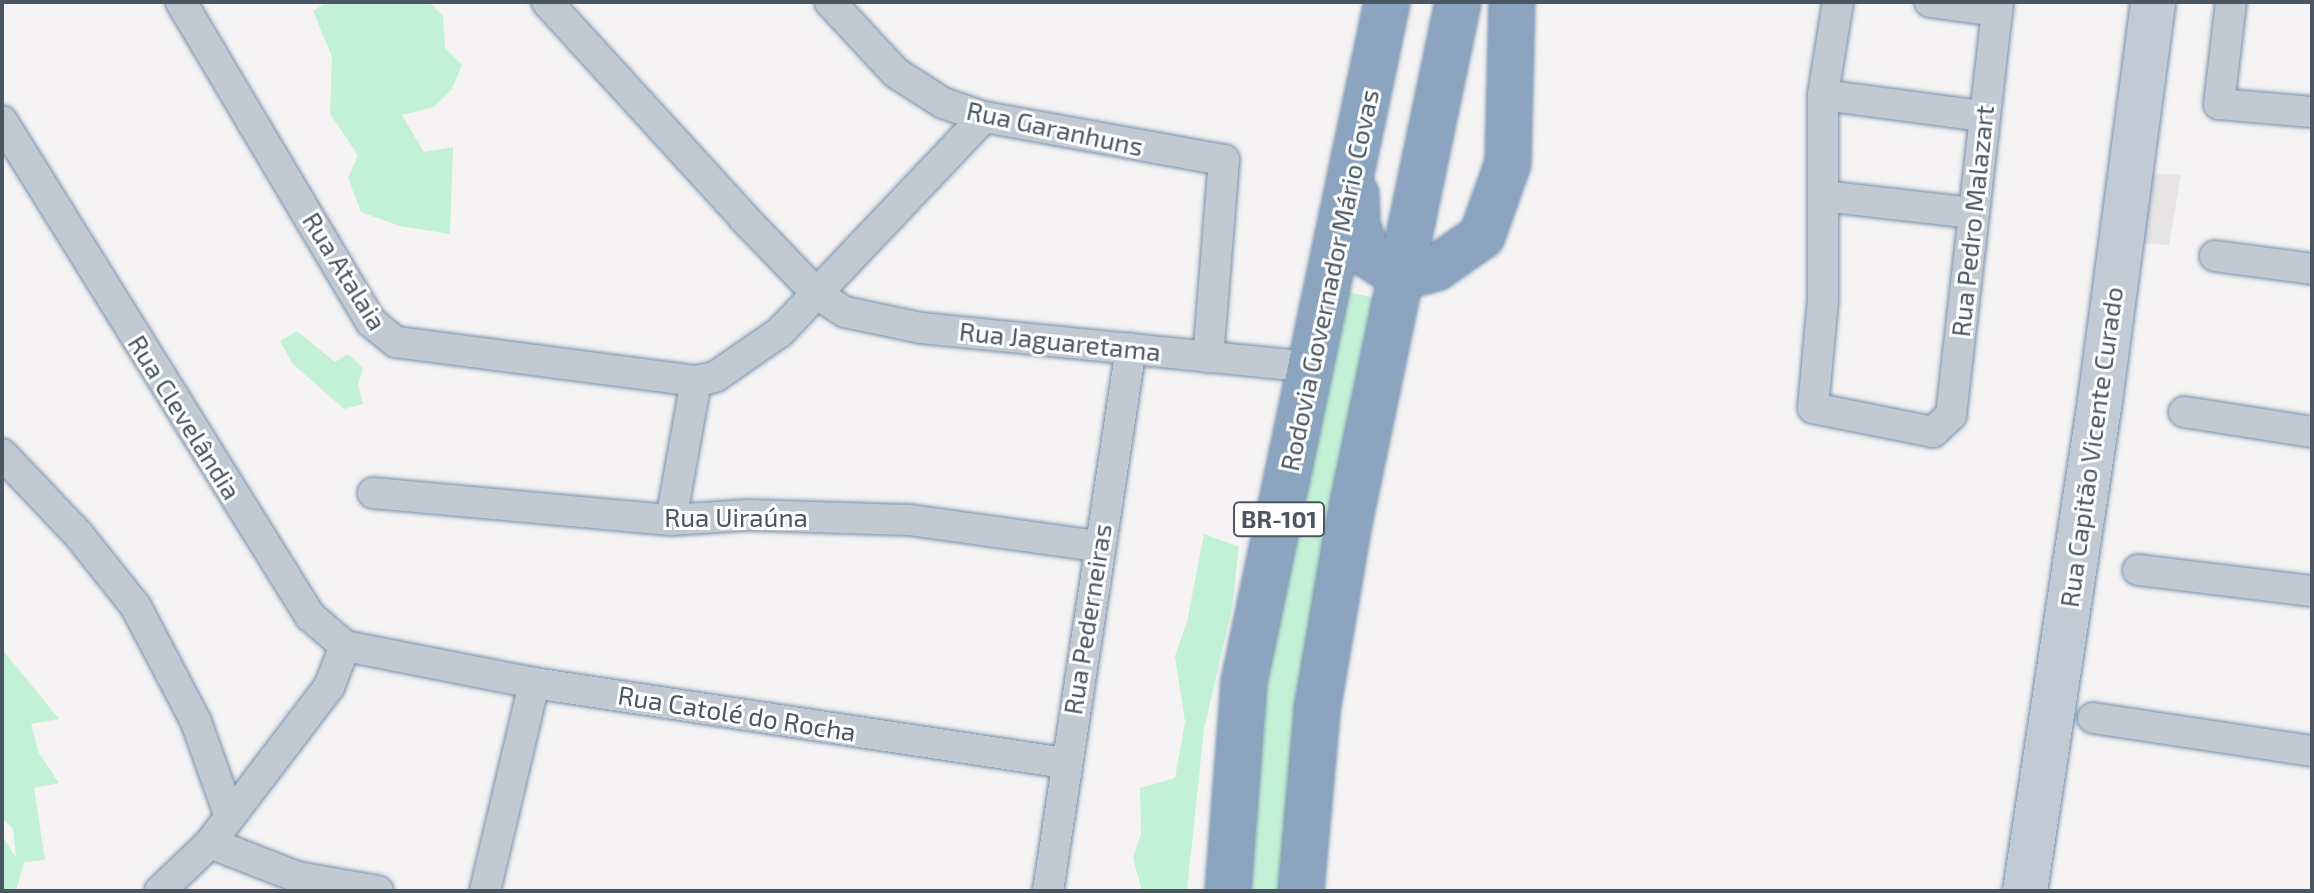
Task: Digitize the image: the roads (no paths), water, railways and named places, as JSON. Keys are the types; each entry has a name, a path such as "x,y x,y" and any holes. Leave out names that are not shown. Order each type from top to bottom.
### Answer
{"highway":[{"name":"Rodovia Governador Mário Covas","path":"1228,891 1244,682 1387,2"},
{"name":"BR-101","path":"1301,891 1317,710 1349,523 1458,2"},
{"path":"1327,286 1338,277 1367,274 1390,288 1399,289 1468,248 1492,218 1510,138 1512,2"},
{"path":"1357,152 1361,242 1399,289"}],"street":[{"name":"Rua Atalaia","path":"181,2 383,335 396,342 706,379"},
{"name":"Rua Jaguaretama","path":"547,2 817,294 845,312 909,326 1310,367"},
{"name":"Rua Garanhuns","path":"830,2 896,73 943,103 984,117 1224,160 1208,357"},
{"path":"1838,2 1823,95 1823,196 1972,213"},
{"path":"1930,2 1998,7"},
{"name":"Rua Capitão Vicente Curado","path":"2025,891 2100,401 2153,2"},
{"path":"2231,2 2219,104 2312,112"},
{"name":"Rua Pedro Malazart","path":"1823,196 1816,412 1933,432 1951,415 1983,116 1998,7"},
{"path":"1823,95 1983,116"},
{"path":"671,520 706,379 755,353 817,294 984,117"},
{"name":"Rua Clevelândia","path":"2,121 310,616 345,646 409,662"},
{"path":"2215,256 2312,269"},
{"name":"Rua Pederneiras","path":"1048,891 1097,546 1131,348"},
{"path":"2184,412 2312,432"},
{"path":"2,454 78,534 136,607 196,722 229,814"},
{"name":"Rua Uiraúna","path":"373,493 671,520 748,515 909,520 1097,546"},
{"path":"2138,570 2312,591"},
{"path":"160,891 210,843 229,814 329,687 345,646"},
{"name":"Rua Catolé do Rocha","path":"409,662 1065,763"},
{"path":"485,891 534,683"},
{"path":"2093,718 2312,751"},
{"path":"210,843 297,877 378,891"}]}
